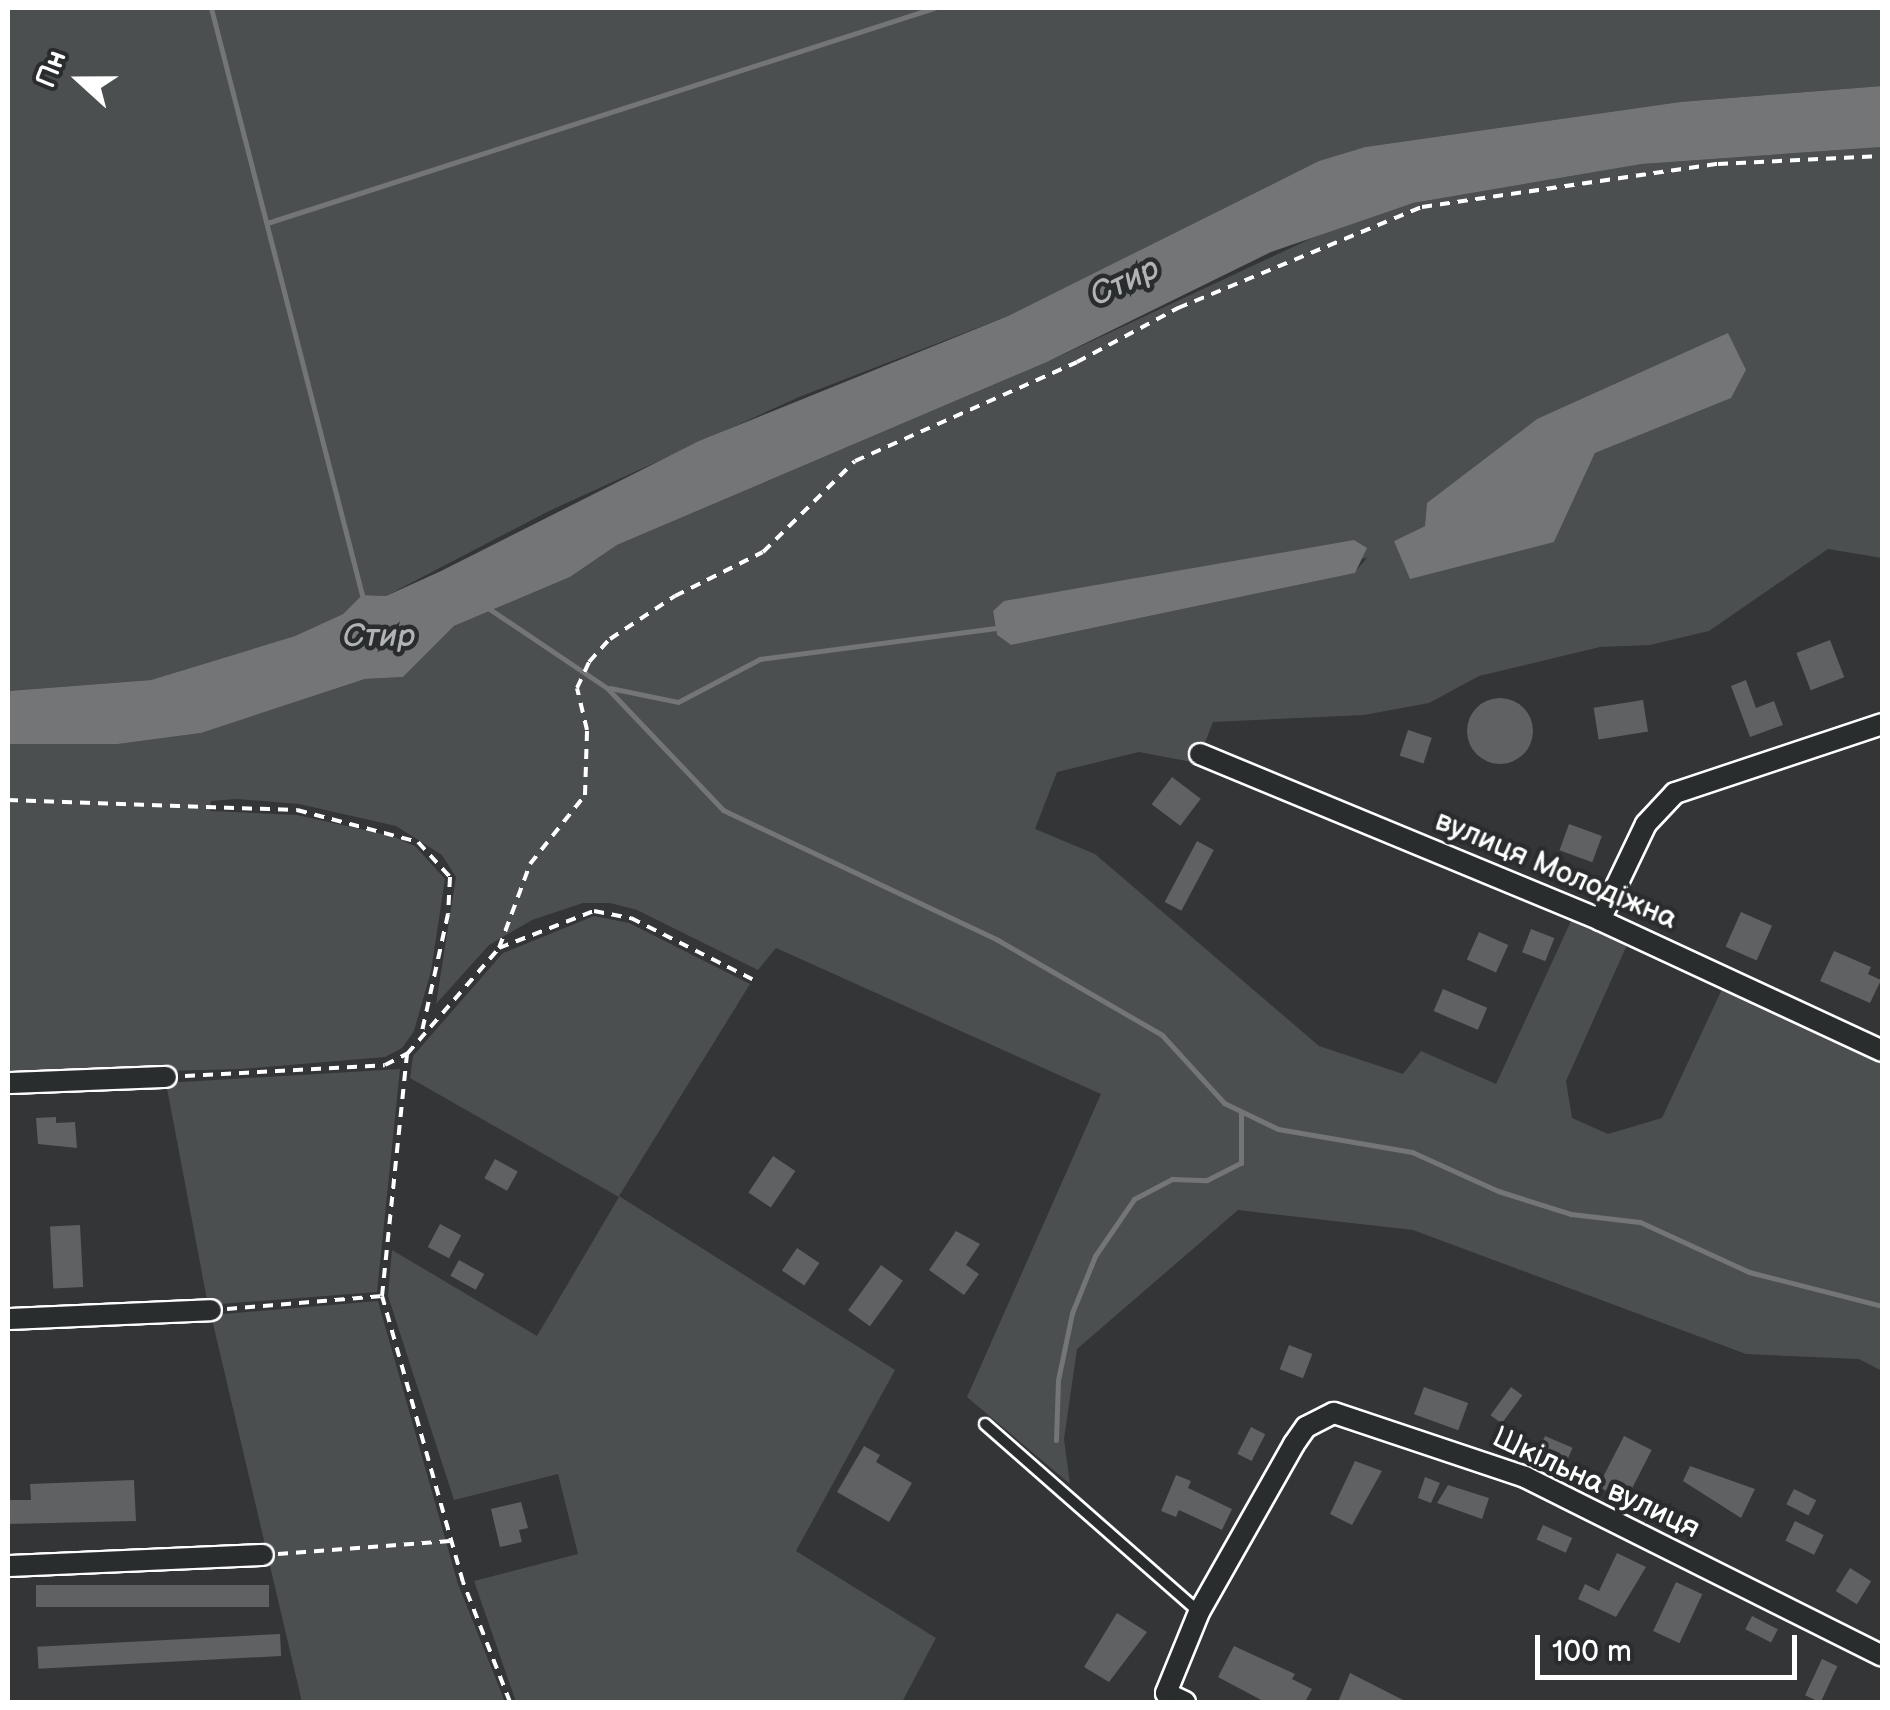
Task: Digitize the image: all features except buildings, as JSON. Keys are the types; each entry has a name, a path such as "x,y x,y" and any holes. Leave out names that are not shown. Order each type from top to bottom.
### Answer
{"street":[{"path":"1600,920 1646,824 1674,793 1880,728"},
{"name":"вулиця Молодіжна","path":"1200,754 1600,920 1882,1051"},
{"path":"8,1083 166,1077"},
{"path":"8,1319 211,1310"},
{"name":"Шкільна вулиця","path":"1199,1612 1294,1444 1306,1427 1334,1413 1525,1476 1882,1656"},
{"path":"8,1566 264,1555"},
{"path":"1185,1702 1166,1693 1199,1612"}],"lane":[{"path":"985,1424 1199,1612"}],"path":[{"path":"166,1077 385,1065 407,1054 500,948 530,864 585,794 587,730 579,683 590,662 610,639 675,596 762,552 855,461 1337,240 1422,207 1718,164 1882,156"},
{"path":"8,800 297,810 418,842 450,877 448,914 421,1036"},
{"path":"500,948 594,910 631,918 752,979"},
{"path":"407,1054 382,1296 452,1541 510,1702"},
{"path":"211,1310 382,1296"},
{"path":"264,1555 452,1541"}],"shaded area":[{"path":"8,8 1882,8 1882,86 1680,102 1365,147 1320,161 1008,316 799,397 549,511 386,596 362,595 343,614 295,636 151,680 8,691"},
{"path":"1882,147 1882,558 1828,549 1709,631 1650,645 1600,647 1479,676 1429,703 1364,715 1213,722 1197,763 1139,752 1057,772 1035,829 1095,854 1319,1046 1403,1074 1421,1051 1496,1084 1571,921 1627,945 1566,1081 1572,1118 1608,1134 1662,1118 1723,987 1882,1060 1882,1371 1859,1359 1746,1354 1413,1230 1238,1210 1077,1349 1064,1439 1070,1484 967,1397 1101,1094 776,948 758,970 637,910 610,903 583,903 532,920 489,945 436,1004 456,877 442,855 396,826 299,804 211,801 210,811 297,815 392,836 415,846 445,879 431,971 414,1031 402,1048 385,1057 241,1069 8,1075 8,744 118,744 201,733 365,679 403,677 454,626 570,577 617,545 1047,362 1340,225 1413,203 1642,164","holes":["1746,370 1731,397 1595,453 1554,542 1394,541","1367,558 1354,573 1011,645 997,635 993,611"]},
{"path":"594,916 629,923 750,984 619,1196 895,1370 796,1551 936,1638 902,1702 516,1702 474,1581 578,1554 558,1474 454,1500 388,1296 392,1250 537,1336 619,1197 410,1078 413,1056 503,953"},
{"path":"400,1069 377,1292 208,1305 166,1083"},
{"path":"378,1301 458,1584 505,1702 302,1702 211,1315"}],"water":[{"name":"Стир","path":"1882,86 1882,147 1642,164 1413,203 1271,252 1047,362 617,545 570,577 454,626 403,677 365,679 201,733 118,744 8,744 8,691 151,680 295,636 343,614 362,595 386,596 441,571 699,441 1008,316 1319,161 1365,147 1680,102"},
{"path":"1728,333 1746,370 1731,398 1595,453 1554,542 1410,579 1394,541 1425,526 1427,503 1537,419"},
{"path":"1354,540 1367,548 1355,573 1011,645 997,635 993,611 1004,601"}],"waterway":[{"path":"211,8 362,595"},
{"path":"267,223 934,8"},
{"path":"488,608 607,688 723,810 996,939 1162,1035 1224,1103 1278,1129 1412,1152 1498,1191 1571,1214 1640,1222 1749,1272 1882,1306"},
{"path":"610,688 678,702 760,659 996,628"},
{"path":"1056,1440 1058,1380 1072,1313 1095,1256 1134,1199 1172,1179 1207,1180 1241,1163 1241,1113"}]}
